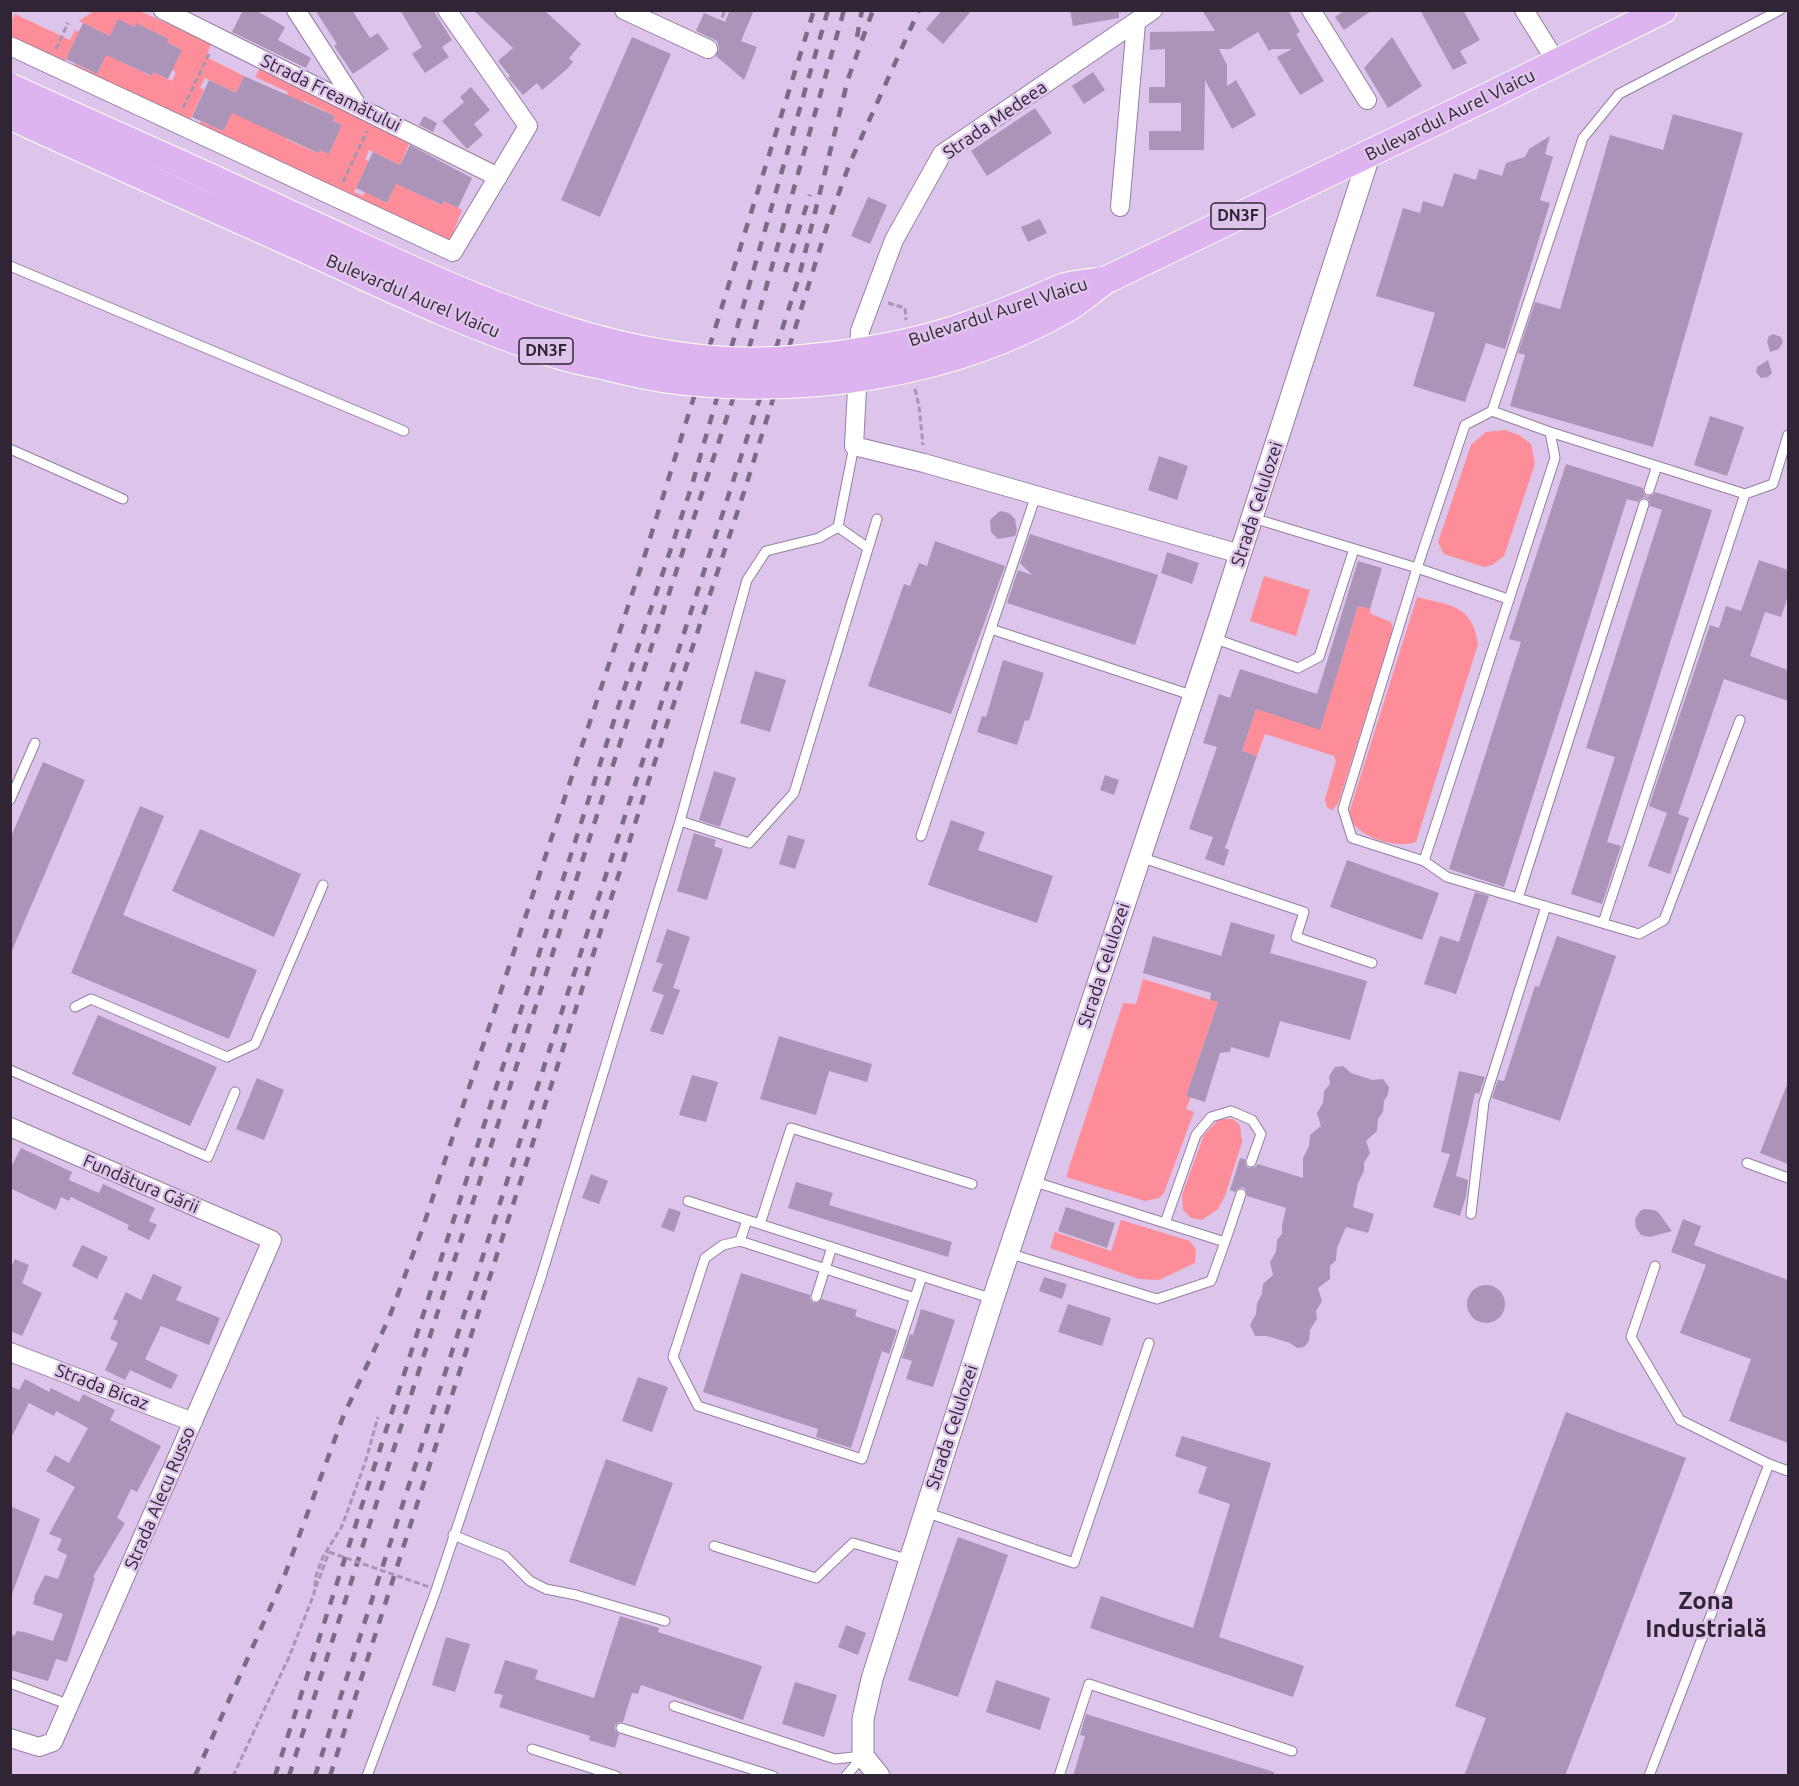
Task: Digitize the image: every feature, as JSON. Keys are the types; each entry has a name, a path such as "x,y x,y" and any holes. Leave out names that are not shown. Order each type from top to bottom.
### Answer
{"main road":[{"name":"Bulevardul Aurel Vlaicu","path":"10,116 394,290 556,355 679,381 744,386 802,384 911,369 962,354 1026,329 1070,306 1106,280 1663,10"},
{"name":"Bulevardul Aurel Vlaicu","path":"10,87 406,267 502,308 571,332 639,349 688,358 751,361 807,358 889,345 955,329 1066,287 1106,280"}],"street":[{"name":"Strada Freamătului","path":"163,10 498,177"},
{"path":"296,10 358,106"},
{"path":"10,46 453,252 528,126 447,10"},
{"path":"624,10 708,49"},
{"path":"1311,10 1367,100"},
{"path":"1524,10 1557,63"},
{"path":"1120,207 1141,16"},
{"name":"Strada Medeea","path":"854,446 860,331 894,240 942,154 1141,16"},
{"name":"Strada Celulozei","path":"863,1756 863,1719 872,1679 1008,1253 1253,518 1370,153"},
{"path":"854,446 924,463 1240,554"},
{"name":"Fundătura Gării","path":"10,1127 272,1240"},
{"name":"Strada Alecu Russo","path":"10,1738 39,1748 53,1742 272,1240"},
{"name":"Strada Bicaz","path":"10,1352 193,1422"},
{"path":"863,1756 879,1776"}],"lane":[{"path":"1740,720 1664,920 1639,934 1447,877 1424,861 1352,838 1343,809 1417,568 1465,425 1492,411 1583,138 1619,94 1780,10"},
{"path":"10,266 404,431"},
{"path":"1492,411 1550,432 1745,494 1773,484 1788,435"},
{"path":"1424,861 1555,458 1550,432"},
{"path":"368,1776 434,1596 541,1277 680,821 747,580 766,551 819,538 838,527 854,446"},
{"path":"10,449 123,499"},
{"path":"1649,490 1657,466"},
{"path":"1604,923 1745,494"},
{"path":"921,836 1036,495"},
{"path":"1518,898 1644,504"},
{"path":"1253,518 1417,568 1508,599"},
{"path":"680,821 749,843 794,793 877,519"},
{"path":"838,527 868,548"},
{"path":"1213,638 1298,668 1319,657 1354,549"},
{"path":"991,629 1194,696"},
{"path":"10,800 35,743"},
{"path":"1140,857 1304,912 1296,937 1372,963"},
{"path":"75,1007 91,999 227,1057 255,1044 323,885"},
{"path":"1471,1214 1484,1102 1546,906"},
{"path":"10,1070 208,1157 235,1092"},
{"path":"1165,1223 1196,1135 1210,1117 1231,1112 1252,1120 1261,1134 1251,1162"},
{"path":"760,1224 791,1128 972,1184"},
{"path":"1747,1163 1788,1178"},
{"path":"1032,1181 1224,1242"},
{"path":"1008,1253 1157,1299 1211,1281 1241,1194"},
{"path":"688,1201 993,1299"},
{"path":"740,1241 747,1220"},
{"path":"915,1298 740,1241 723,1245 705,1258 673,1357 698,1406 862,1459 915,1298 922,1276"},
{"path":"816,1297 832,1247"},
{"path":"1655,1266 1631,1337 1680,1420 1788,1471"},
{"path":"925,1512 1074,1563 1149,1343"},
{"path":"1649,1776 1769,1464"},
{"path":"453,1535 505,1556 530,1581 546,1589 576,1595 665,1621"},
{"path":"714,1546 816,1578 853,1543 910,1560"},
{"path":"10,1683 70,1705"},
{"path":"1059,1776 1089,1684 1292,1751"},
{"path":"674,1706 835,1759 863,1756"},
{"path":"621,1728 773,1776"},
{"path":"532,1749 616,1776"},
{"path":"846,1776 863,1756"}],"path":[{"path":"708,49 725,10"},
{"path":"49,64 68,23"},
{"path":"175,123 218,38"},
{"path":"335,197 375,115"},
{"path":"915,387 924,463"},
{"path":"314,1594 316,1576 323,1557 342,1526 365,1463 378,1417"},
{"path":"233,1776 270,1700 329,1552 432,1588"}],"shaded area":[{"path":"94,11 140,11 211,44 206,57 244,76 236,93 205,78 200,88 204,90 190,120 199,125 201,121 223,131 230,106 288,134 286,139 317,153 320,150 329,154 342,125 333,121 335,116 304,101 302,105 286,97 288,92 255,77 260,68 409,144 400,165 369,150 365,159 369,161 354,192 363,196 365,192 387,203 392,193 388,191 394,178 409,190 441,205 443,201 462,210 450,240 11,42 10,23 15,14 70,40 75,30 79,32 64,63 73,67 75,64 97,74 102,64 98,63 104,49 119,61 151,76 153,72 172,81 176,72 172,70 182,50 167,42 169,39 137,24 135,27 110,36 79,21"},
{"path":"1505,430 1519,435 1531,444 1535,464 1504,556 1492,565 1484,567 1444,554 1438,542 1471,445 1486,432"},
{"path":"1264,576 1310,590 1296,636 1250,621"},
{"path":"1417,597 1450,605 1465,614 1471,621 1478,644 1416,842 1400,844 1380,840 1362,832 1351,820 1350,810"},
{"path":"1358,606 1370,609 1371,614 1391,622 1393,630 1338,804 1332,810 1327,807 1325,799 1336,761 1334,756 1265,734 1257,756 1242,751 1256,709 1320,729"},
{"path":"1143,979 1218,1002 1186,1096 1191,1097 1186,1109 1194,1112 1164,1193 1159,1198 1145,1201 1066,1177 1123,1003 1136,1004"},
{"path":"1219,1119 1233,1119 1240,1125 1242,1142 1225,1196 1218,1209 1202,1220 1191,1218 1183,1210 1182,1195 1204,1135"},
{"path":"1121,1220 1190,1241 1196,1250 1195,1263 1159,1280 1139,1279 1050,1248 1055,1232 1111,1251"}],"building":[{"path":"243,10 255,10 285,27 278,40 311,58 306,68 232,32"},
{"path":"315,10 352,10 370,38 378,33 389,49 353,74 334,46 337,44"},
{"path":"400,10 433,10 452,40 442,47 449,57 425,73 412,54 422,47"},
{"path":"473,10 544,10 581,44 569,58 573,62 566,70 542,90 537,83 523,95 508,78 510,76 498,61 513,48"},
{"path":"730,10 754,10 741,41 757,47 744,80 716,56 719,49 717,41 696,31 704,13 725,22"},
{"path":"942,10 972,10 943,44 926,29"},
{"path":"1070,10 1119,10 1119,18 1073,26"},
{"path":"1202,10 1288,10 1300,32 1296,34 1324,81 1300,95 1277,57 1292,49 1269,51 1258,32 1230,49 1219,49 1227,65 1227,86 1236,80 1256,115 1232,129 1205,80 1204,150 1149,150 1149,131 1181,131 1181,103 1149,103 1149,87 1165,87 1165,49 1150,50 1150,32 1215,31"},
{"path":"1345,10 1372,10 1344,30 1335,17"},
{"path":"1420,10 1463,10 1480,40 1460,51 1467,63 1453,70"},
{"path":"118,19 135,27 136,23 169,39 167,42 182,50 168,79 153,72 152,76 106,55 97,74 66,59 83,23 110,36"},
{"path":"632,37 671,54 600,217 561,200"},
{"path":"1392,37 1422,86 1388,108 1364,68"},
{"path":"1093,72 1105,90 1084,104 1072,86"},
{"path":"244,76 335,116 333,121 342,125 329,154 320,150 318,153 232,113 223,131 192,117 209,80 236,93"},
{"path":"471,87 490,110 474,124 483,135 467,149 442,121 464,102 460,97"},
{"path":"1035,108 1052,133 987,176 971,151"},
{"path":"1673,114 1743,133 1653,447 1510,406 1525,355 1518,353 1535,302 1560,309 1610,135 1663,150"},
{"path":"424,116 437,123 433,132 419,125"},
{"path":"1550,136 1545,154 1553,157 1540,200 1550,203 1505,349 1486,343 1465,402 1413,386 1435,313 1376,296 1403,208 1420,213 1423,201 1443,207 1454,173 1476,180 1479,169 1502,176 1506,163 1525,157 1529,149"},
{"path":"410,145 472,178 458,208 443,201 442,205 396,184 387,203 356,188 373,152 400,165"},
{"path":"868,197 887,205 870,244 851,236"},
{"path":"1040,219 1047,233 1028,242 1021,227"},
{"path":"1773,334 1781,337 1783,342 1779,349 1770,352 1767,341"},
{"path":"1768,360 1772,373 1768,377 1761,378 1756,372 1757,367"},
{"path":"1710,416 1744,427 1727,476 1694,465"},
{"path":"1159,456 1188,466 1177,500 1148,490"},
{"path":"1566,464 1643,488 1647,497 1655,492 1712,510 1607,842 1621,846 1602,904 1571,894 1615,757 1586,748 1662,510 1650,506 1649,500 1645,497 1638,502 1627,499 1504,887 1449,869 1521,642 1509,639"},
{"path":"1000,511 1009,513 1015,519 1017,530 1015,536 998,539 991,532 990,520"},
{"path":"1030,534 1158,575 1135,645 1007,603 1018,570 1032,575 1020,563"},
{"path":"935,541 1005,566 951,714 868,686 904,584 910,586 919,563 927,566"},
{"path":"1167,552 1199,563 1192,584 1161,573"},
{"path":"1759,560 1788,570 1788,596 1781,617 1765,612 1750,656 1788,670 1788,701 1724,679 1678,814 1689,818 1670,874 1648,866 1667,813 1649,806 1710,625 1719,628 1726,606 1741,611"},
{"path":"1358,561 1382,568 1370,609 1358,606 1320,730 1256,709 1242,751 1257,756 1225,848 1229,850 1224,866 1205,859 1213,837 1189,829 1217,747 1203,743 1219,694 1230,698 1240,669 1317,694"},
{"path":"1003,660 1044,673 1029,721 1025,720 1017,745 977,732 982,716 986,717"},
{"path":"755,671 786,680 770,732 740,723"},
{"path":"43,762 85,780 10,955 10,839"},
{"path":"714,771 736,778 720,827 699,820"},
{"path":"1105,775 1119,780 1114,795 1100,790"},
{"path":"140,806 164,816 123,915 257,970 229,1039 71,973"},
{"path":"951,820 985,832 978,850 1053,876 1037,923 928,885"},
{"path":"200,829 301,874 274,937 172,891"},
{"path":"694,833 716,840 714,846 723,849 707,900 677,891"},
{"path":"788,835 805,840 795,869 779,864"},
{"path":"1347,860 1439,893 1422,940 1330,907"},
{"path":"1475,892 1489,896 1456,994 1424,984 1440,936 1459,942"},
{"path":"1231,922 1275,935 1270,953 1367,981 1350,1040 1280,1021 1269,1058 1231,1047 1230,1052 1220,1053 1205,1102 1186,1096 1218,1002 1210,1000 1211,993 1143,973 1153,936 1221,956"},
{"path":"667,929 690,937 673,988 680,990 663,1035 650,1031 664,995 652,991 663,964 656,962"},
{"path":"1557,936 1616,956 1560,1121 1492,1098 1498,1080 1504,1081 1535,986 1539,987"},
{"path":"98,1015 217,1067 190,1126 72,1074"},
{"path":"779,1036 872,1064 867,1082 829,1071 816,1115 760,1099"},
{"path":"1343,1066 1351,1073 1372,1080 1383,1079 1389,1087 1383,1112 1378,1119 1377,1131 1366,1141 1370,1153 1364,1163 1364,1171 1358,1183 1353,1207 1374,1214 1368,1233 1346,1227 1337,1248 1336,1260 1330,1266 1330,1279 1318,1288 1322,1301 1316,1311 1317,1319 1310,1330 1309,1341 1304,1347 1297,1348 1290,1343 1267,1336 1255,1336 1250,1325 1256,1314 1263,1284 1273,1275 1270,1262 1276,1252 1277,1240 1282,1234 1286,1208 1247,1196 1243,1187 1235,1192 1230,1190 1240,1158 1245,1159 1246,1166 1249,1168 1258,1164 1303,1178 1303,1158 1309,1146 1310,1135 1321,1126 1317,1113 1323,1103 1324,1091 1330,1084 1329,1076 1335,1067"},
{"path":"1459,1071 1485,1077 1479,1094 1475,1093 1456,1176 1468,1180 1460,1216 1433,1207 1450,1154 1441,1152"},
{"path":"692,1075 718,1082 706,1122 679,1115"},
{"path":"257,1078 284,1090 264,1140 236,1129"},
{"path":"1788,1082 1788,1164 1760,1153"},
{"path":"21,1148 72,1172 69,1180 99,1193 103,1184 155,1208 149,1221 157,1225 149,1240 127,1229 129,1225 71,1197 69,1201 61,1197 56,1210 10,1188 10,1169"},
{"path":"591,1174 608,1181 599,1204 582,1198"},
{"path":"796,1182 833,1193 829,1205 952,1242 948,1257 788,1208"},
{"path":"1066,1207 1115,1223 1107,1248 1058,1231"},
{"path":"669,1208 681,1212 674,1232 661,1227"},
{"path":"1644,1209 1658,1212 1672,1231 1650,1237 1641,1235 1636,1228 1635,1219"},
{"path":"1683,1219 1701,1226 1694,1245 1788,1280 1788,1443 1729,1421 1751,1359 1680,1333 1706,1265 1671,1252"},
{"path":"82,1245 108,1257 97,1279 72,1266"},
{"path":"15,1259 29,1265 22,1283 42,1293 22,1336 10,1331 10,1269"},
{"path":"741,1273 810,1295 813,1303 818,1303 822,1299 857,1310 855,1316 897,1330 889,1354 882,1351 851,1448 816,1437 818,1429 703,1392"},
{"path":"153,1274 182,1287 176,1300 220,1318 209,1345 161,1326 145,1359 178,1375 171,1389 130,1370 125,1380 105,1370 118,1343 110,1339 118,1321 113,1319 126,1292 141,1300"},
{"path":"1044,1277 1067,1284 1062,1299 1039,1291"},
{"path":"1486,1285 1500,1290 1505,1304 1500,1318 1486,1323 1472,1318 1467,1304 1472,1290"},
{"path":"1068,1304 1111,1318 1102,1346 1058,1332"},
{"path":"921,1309 955,1320 933,1387 906,1379 912,1361 902,1358 910,1334 913,1335"},
{"path":"638,1377 668,1387 652,1432 622,1421"},
{"path":"25,1379 49,1392 51,1388 79,1402 83,1394 115,1410 110,1420 161,1446 137,1492 131,1489 117,1518 125,1523 93,1577 95,1578 67,1662 56,1659 48,1681 10,1670 10,1634 14,1636 17,1631 24,1632 53,1641 63,1614 33,1604 34,1597 45,1575 58,1579 67,1555 57,1550 62,1539 49,1534 75,1487 46,1471 55,1455 69,1463 88,1428 56,1411 54,1416 29,1403 10,1440 10,1386 19,1390"},
{"path":"1566,1412 1686,1458 1565,1776 1464,1776 1486,1718 1455,1706"},
{"path":"1182,1436 1271,1463 1219,1637 1304,1666 1293,1697 1090,1628 1101,1596 1193,1628 1230,1504 1198,1493 1207,1467 1175,1456"},
{"path":"606,1459 673,1483 635,1586 569,1562"},
{"path":"10,1506 40,1519 12,1594 10,1593"},
{"path":"958,1537 1008,1555 958,1697 908,1680"},
{"path":"620,1616 659,1628 658,1632 762,1666 743,1720 641,1685 638,1694 632,1693 623,1722 615,1725 615,1730 619,1734 615,1748 589,1740 590,1736 499,1707 503,1695 494,1693 505,1660 538,1670 535,1679 594,1698"},
{"path":"846,1625 866,1633 858,1655 838,1647"},
{"path":"446,1637 470,1644 455,1692 432,1685"},
{"path":"996,1680 1050,1698 1040,1730 986,1712"},
{"path":"795,1682 837,1695 824,1737 782,1724"},
{"path":"1086,1714 1274,1772 1274,1776 1073,1776 1085,1736 1080,1735"}],"railway":[{"path":"195,1776 284,1577 343,1417 389,1318 422,1230 643,561 814,10"},
{"path":"275,1776 618,708 692,485 828,10"},
{"path":"289,1776 630,712 746,359 844,10"},
{"path":"857,37 862,10"},
{"path":"315,1776 799,277 848,79 873,10"},
{"path":"330,1776 666,727 744,492 827,226 849,165 919,10"},
{"path":"785,272 810,195"}],"district":[{"name":"Zona Industrială","path":"1706,1615"}]}
